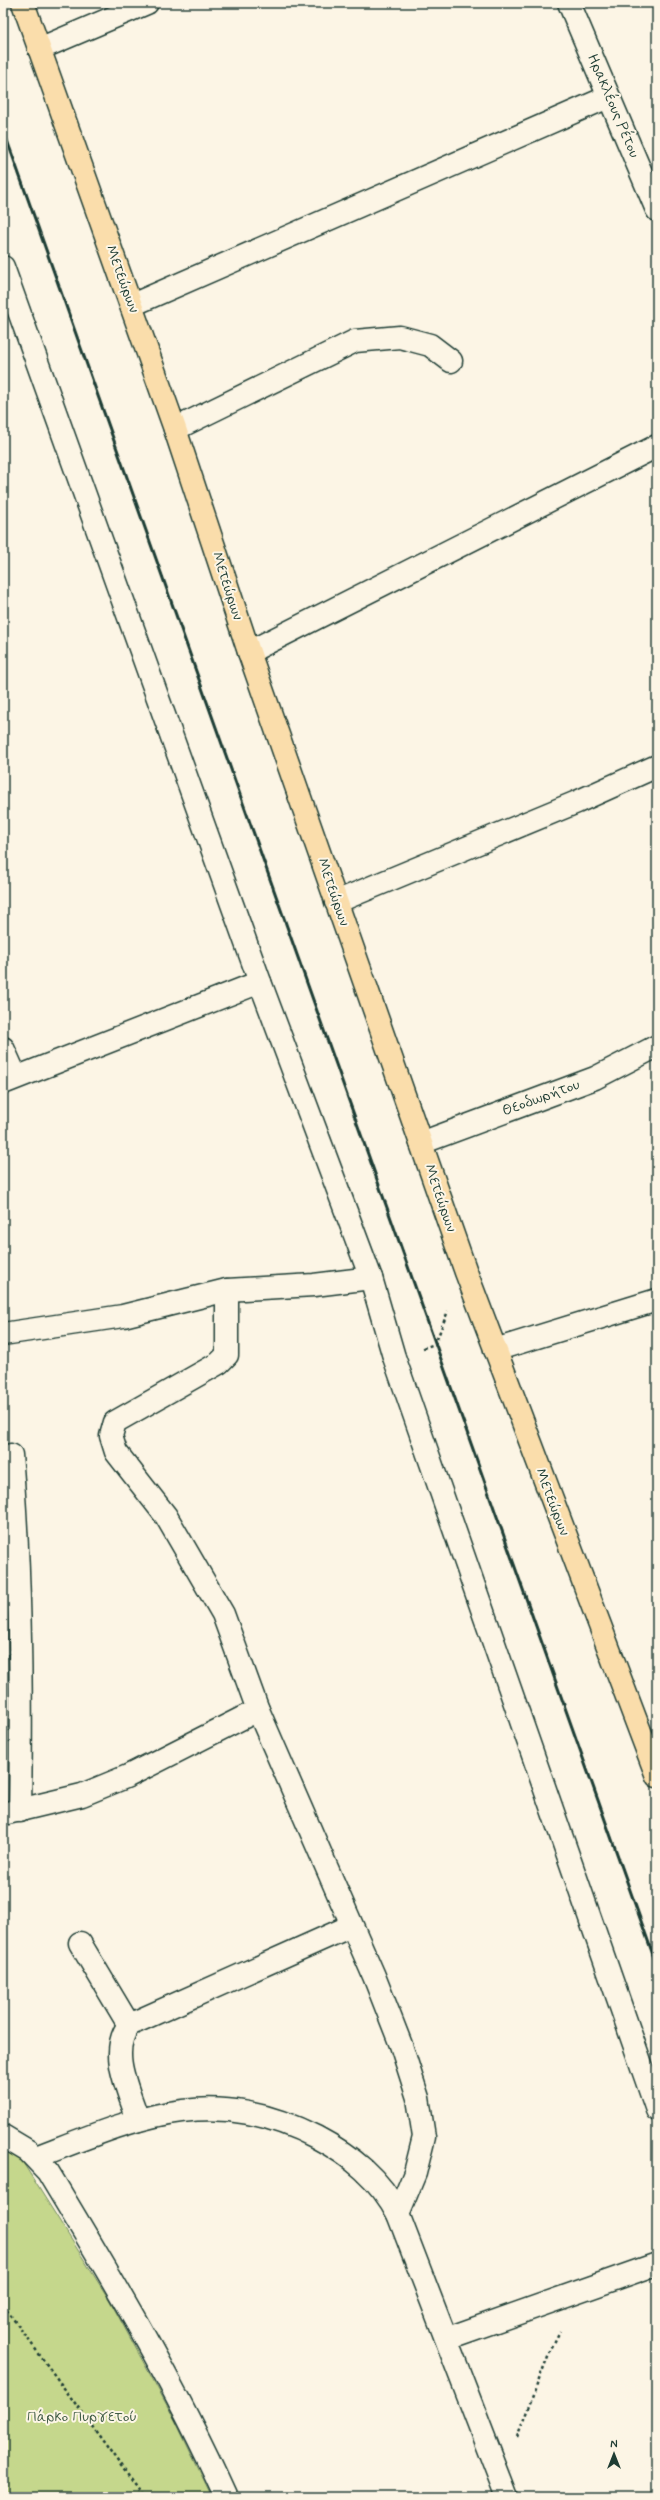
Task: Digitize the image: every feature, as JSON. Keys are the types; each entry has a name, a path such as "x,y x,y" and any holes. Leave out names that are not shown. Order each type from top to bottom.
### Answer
{"main road":[{"name":"Μετεώρων","path":"23,3 132,305 336,902 466,1272 657,1776"}],"street":[{"path":"39,49 147,3"},
{"name":"Ηρακλέους Ρέτου","path":"569,3 657,210"},
{"path":"132,305 608,97"},
{"path":"3,267 260,982 371,1278 394,1357 657,2110"},
{"path":"175,429 355,341 400,337 430,345 451,361"},
{"path":"250,652 657,446"},
{"path":"336,902 577,802 657,766"},
{"path":"3,1048 9,1080 260,982"},
{"name":"Θεοδωρήτου","path":"421,1143 595,1078 657,1046"},
{"path":"3,1334 123,1316 227,1290 314,1286 371,1278"},
{"path":"227,1290 227,1355 219,1363 115,1422 111,1436 116,1452 166,1516 223,1614 258,1710 401,2045 424,2123 424,2137 415,2173 398,2214"},
{"path":"495,1350 657,1300"},
{"path":"11,1455 16,1516 21,1650 11,1813 82,1795 128,1776 258,1710"},
{"path":"138,2120 119,2049 123,2032 129,2025 351,1926"},
{"path":"80,1943 129,2025"},
{"path":"36,2157 160,2113 202,2108 225,2109 270,2117 300,2129 347,2155 382,2186 398,2214 448,2338 507,2497"},
{"path":"3,2136 16,2142 36,2157 48,2172 146,2336 194,2426 226,2497"},
{"path":"448,2338 657,2264"}],"path":[{"path":"394,1357 435,1344 466,1272"},
{"path":"493,2458 506,2451 518,2436 550,2351 568,2311 567,2295"},
{"path":"3,2305 144,2497"}],"green space":[{"name":"Πάρκο Πυργετού","path":"3,2151 20,2158 110,2301 175,2420 212,2497 3,2497"}],"railway":[{"path":"3,129 657,1966"}]}
